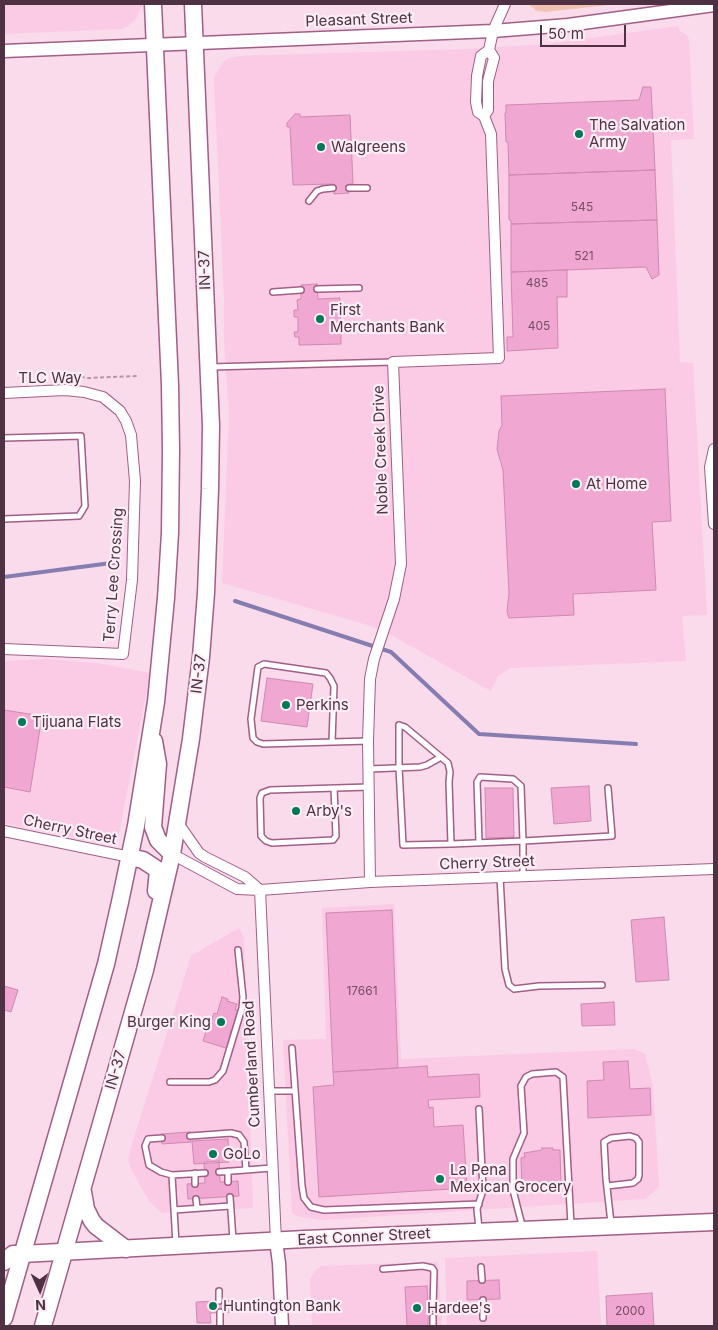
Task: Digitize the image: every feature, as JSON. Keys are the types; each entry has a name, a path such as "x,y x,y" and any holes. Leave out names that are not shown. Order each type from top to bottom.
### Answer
{"main road":[{"path":"4,1318 11,1254 106,964 144,786 152,727 166,598 170,533 171,450 170,385 153,4"},
{"name":"IN-37","path":"42,1326 145,970 178,824 201,657 206,593 210,489 209,367 193,4"},
{"path":"152,727 158,764 153,827 158,840 172,854"},
{"path":"130,857 143,860 158,870 145,970"},
{"path":"82,1189 86,1209 92,1221 126,1249"},
{"name":"East Conner Street","path":"11,1254 714,1222"}],"street":[{"path":"392,362 499,358 491,134 484,116 478,112 476,84 481,56 489,50 493,31 505,4"},
{"name":"Pleasant Street","path":"4,51 493,31 568,25 714,5"},
{"name":"Noble Creek Drive","path":"370,882 368,742 370,679 374,659 394,599 401,564 392,362"},
{"name":"TLC Way","path":"4,393 65,390 84,392 103,397 120,411"},
{"name":"Terry Lee Crossing","path":"4,649 123,654 132,580 135,481 131,435 120,411"},
{"path":"714,449 710,467 714,524"},
{"path":"178,824 199,853 205,858 245,877 260,890"},
{"name":"Cherry Street","path":"4,831 130,857"},
{"name":"Cherry Street","path":"172,854 237,889 260,890 370,882 714,869"},
{"name":"Cumberland Road","path":"260,890 276,1241 282,1326"}],"lane":[{"path":"309,201 322,189 334,188"},
{"path":"349,188 367,188"},
{"path":"317,289 359,288"},
{"path":"273,292 301,290"},
{"path":"209,367 392,362"},
{"path":"4,438 81,436 85,506 79,516 4,519"},
{"path":"332,742 334,686 326,673 264,664 258,668 251,719 253,738 257,742 332,742 368,742"},
{"path":"451,844 450,772 448,764 405,726 399,725 403,845 451,844 522,841 612,836 608,788"},
{"path":"369,768 420,767 441,757"},
{"path":"479,842 477,782 480,777 513,778 521,786 523,876"},
{"path":"334,788 336,836 333,840 272,843 266,841 261,836 260,798 262,793 270,790 334,788 369,787"},
{"path":"500,877 505,969 509,985 514,989 539,986 602,985"},
{"path":"170,1082 209,1082 216,1080 223,1071 242,1008 243,997 238,950"},
{"path":"292,1048 302,1186 304,1198 311,1207 324,1210 479,1204"},
{"path":"523,1230 513,1190 513,1159 524,1133 521,1086 526,1077 532,1074 556,1072 563,1077 571,1228"},
{"path":"270,1091 295,1091"},
{"path":"479,1232 477,1209 483,1190 480,1109"},
{"path":"190,1136 231,1133 239,1135 244,1142 246,1170"},
{"path":"607,1186 633,1183 638,1179 639,1142 636,1138 630,1136 612,1138 604,1142 607,1186 611,1226"},
{"path":"162,1138 148,1139 145,1146 149,1165 161,1172 172,1175 204,1173"},
{"path":"219,1172 273,1168"},
{"path":"228,1171 228,1182"},
{"path":"195,1173 196,1184"},
{"path":"172,1175 176,1246"},
{"path":"230,1197 233,1243"},
{"path":"196,1199 197,1208"},
{"path":"174,1210 230,1206"},
{"path":"383,1269 423,1266 432,1268 434,1271 433,1308"},
{"path":"481,1267 482,1280"},
{"path":"219,1291 219,1301"},
{"path":"483,1300 483,1318"},
{"path":"220,1312 220,1326"},
{"path":"433,1317 433,1326"}],"shaded area":[{"path":"4,4 143,4 136,19 121,29 4,34"},
{"path":"528,4 618,4 545,12 537,11"},
{"path":"678,26 680,31 687,35 689,40 694,139 671,140 680,362 693,363 707,615 682,616 686,661 511,668 498,676 491,691 389,634 371,626 222,583 229,415 224,341 224,297 214,78 223,62 239,56 466,49 548,44"},
{"path":"48,659 103,664 150,673 118,839 108,843 98,843 4,823 4,661"},
{"path":"394,904 401,1059 634,1049 645,1054 653,1085 659,1187 645,1199 323,1220 300,1217 292,1213 283,1040 326,1039 322,908"},
{"path":"239,928 244,938 253,1208 162,1213 149,1201 132,1171 128,1160 132,1144 191,956"},
{"path":"597,1251 601,1326 447,1326 445,1258"},
{"path":"438,1262 442,1326 312,1326 310,1279 321,1266"}],"building":[{"path":"643,87 651,87 655,170 509,175 508,142 506,142 506,105 639,100"},
{"path":"295,114 300,114 300,117 350,115 353,184 349,184 349,193 334,194 333,184 293,185 290,127 287,127 287,123"},
{"path":"655,170 657,220 511,224 511,220 509,220 509,175"},
{"path":"657,220 659,275 652,279 646,267 511,272 511,224"},
{"path":"567,270 567,297 557,297 558,348 507,351 507,337 513,337 511,272"},
{"path":"317,284 318,299 340,298 341,344 299,345 299,337 295,337 294,332 298,332 298,317 294,317 294,310 298,310 297,300 301,299 301,285"},
{"path":"665,389 671,521 652,522 656,590 573,594 574,615 509,618 507,612 509,593 503,470 497,449 499,431 502,425 501,396"},
{"path":"267,678 313,684 307,727 261,721"},
{"path":"4,710 42,716 30,792 4,787"},
{"path":"589,786 591,821 554,824 551,788"},
{"path":"485,788 513,788 514,837 486,838"},
{"path":"392,910 398,1068 333,1072 326,913"},
{"path":"664,917 669,980 636,982 631,920"},
{"path":"4,986 18,990 11,1012 4,1010"},
{"name":"Burger King","path":"222,997 228,999 227,1001 237,1004 235,1010 238,1010 233,1031 231,1030 229,1038 231,1039 226,1048 203,1041 210,1018 212,1019 214,1013 217,1014"},
{"path":"614,1002 615,1025 582,1026 581,1004"},
{"path":"628,1061 630,1089 650,1088 651,1115 588,1118 587,1081 604,1080 603,1062"},
{"path":"427,1066 428,1077 479,1074 480,1097 428,1100 429,1108 433,1107 434,1127 463,1125 467,1188 319,1197 313,1087 334,1085 333,1072"},
{"path":"190,1132 191,1142 162,1144 161,1134"},
{"path":"228,1139 229,1162 194,1164 192,1141"},
{"path":"542,1148 560,1150 561,1187 522,1189 521,1158 525,1157 524,1153 542,1150"},
{"path":"219,1161 220,1182 238,1181 239,1196 188,1199 187,1184 205,1183 204,1162"},
{"path":"499,1280 500,1299 467,1300 467,1281"},
{"path":"427,1286 428,1308 436,1308 437,1316 428,1317 428,1326 407,1326 405,1287"},
{"path":"652,1293 654,1326 607,1326 606,1296"},
{"path":"234,1300 234,1312 210,1313 211,1323 197,1323 196,1302"}],"waterway":[{"path":"4,577 119,562"},
{"path":"235,601 391,652 479,734 636,744"}],"place":[{"name":"The Salvation Army","path":"579,134"},
{"name":"Walgreens","path":"321,147"},
{"name":"First Merchants Bank","path":"320,319"},
{"name":"At Home","path":"576,484"},
{"name":"Perkins","path":"286,705"},
{"name":"Tijuana Flats","path":"22,722"},
{"name":"Arby's","path":"296,811"},
{"name":"Burger King","path":"221,1022"},
{"name":"GoLo","path":"213,1154"},
{"name":"La Pena Mexican Grocery","path":"440,1179"},
{"name":"Huntington Bank","path":"213,1306"},
{"name":"Hardee's","path":"417,1308"}]}
